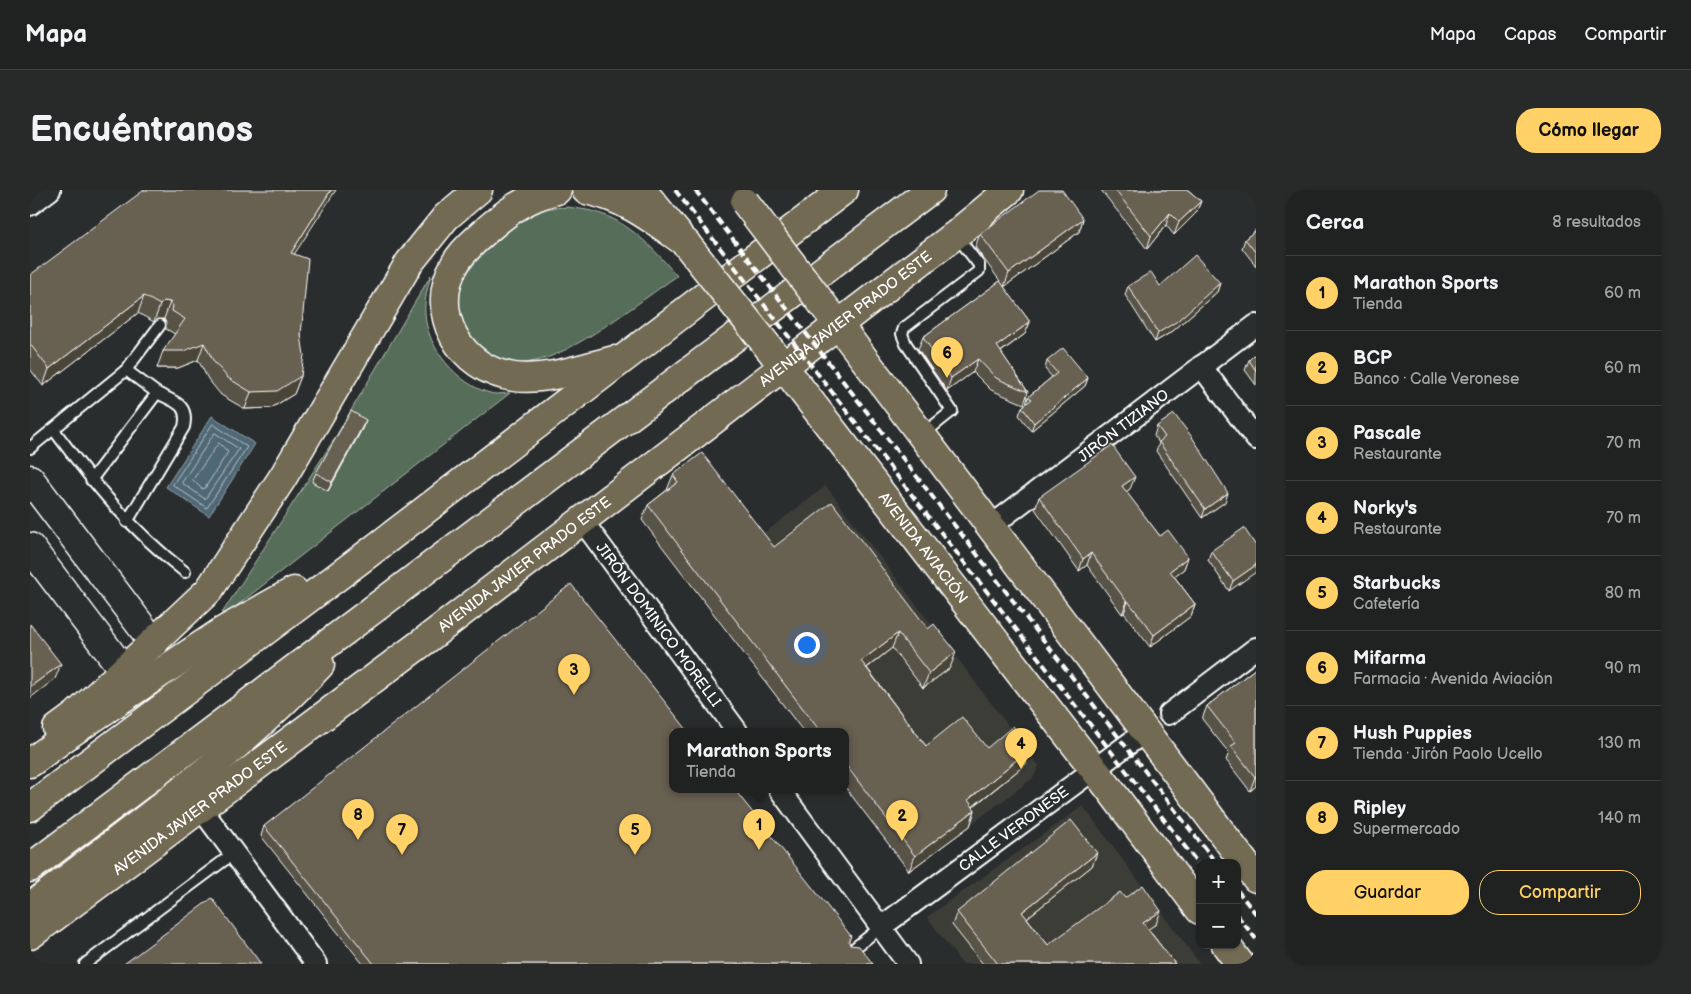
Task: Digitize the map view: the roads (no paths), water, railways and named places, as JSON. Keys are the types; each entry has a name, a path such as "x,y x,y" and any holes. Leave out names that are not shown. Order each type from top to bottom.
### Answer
{"main road":[{"path":"30,749 76,715 210,590 283,477 408,262 446,217 478,190"},
{"path":"557,190 544,193 515,206 464,251 455,263 447,283 444,303 451,332 462,350 478,364 490,371 512,377 538,377 626,358"},
{"path":"586,190 614,197 631,204 687,245"},
{"name":"AVENIDA AVIACIÓN","path":"642,190 778,360 1094,769 1196,905"},
{"path":"30,807 626,358 844,190"},
{"path":"30,868 930,190"},
{"path":"958,231 1009,190"},
{"name":"AVENIDA JAVIER PRADO ESTE","path":"30,935 424,641 581,519 833,318 1016,190"},
{"path":"740,194 1256,878"},
{"path":"30,763 72,732 223,631 290,592 364,556"},
{"path":"30,906 215,764 251,734 294,693 360,619"},
{"path":"1229,949 1240,964"}],"street":[{"path":"30,205 50,190"},
{"name":"JIRÓN TIZIANO","path":"991,526 1256,325"},
{"path":"1201,366 1256,439"},
{"path":"30,479 154,643"},
{"name":"JIRÓN DOMINICO MORELLI","path":"581,519 735,728"},
{"path":"30,547 124,671"},
{"path":"1169,714 1256,648"},
{"name":"CALLE VERONESE","path":"881,927 1146,731"},
{"path":"782,793 908,964"},
{"path":"200,807 316,964"}],"lane":[{"path":"922,435 952,412 906,344 902,334 904,328 979,271 980,267 958,231"},
{"path":"30,448 126,370 160,325"},
{"path":"126,370 156,393 178,403 184,410 186,417 184,427 127,522"},
{"path":"92,480 156,393"},
{"path":"54,430 127,522 157,550 185,572"},
{"path":"85,964 234,853"},
{"path":"852,950 881,927"}],"water":[{"path":"212,416 255,444 209,516 166,487"}],"railway":[{"path":"675,190 1196,861"},
{"path":"695,190 1213,859"},
{"path":"1241,895 1256,914"},
{"path":"1241,920 1256,939"}],"place":[{"name":"Mifarma","path":"947,378"},
{"name":"Pascale","path":"574,695"},
{"name":"Norky's","path":"1021,769"},
{"name":"Ripley","path":"358,840"},
{"name":"BCP","path":"902,841"},
{"name":"Marathon Sports","path":"759,850"},
{"name":"Hush Puppies","path":"402,855"},
{"name":"Starbucks","path":"635,855"}]}
